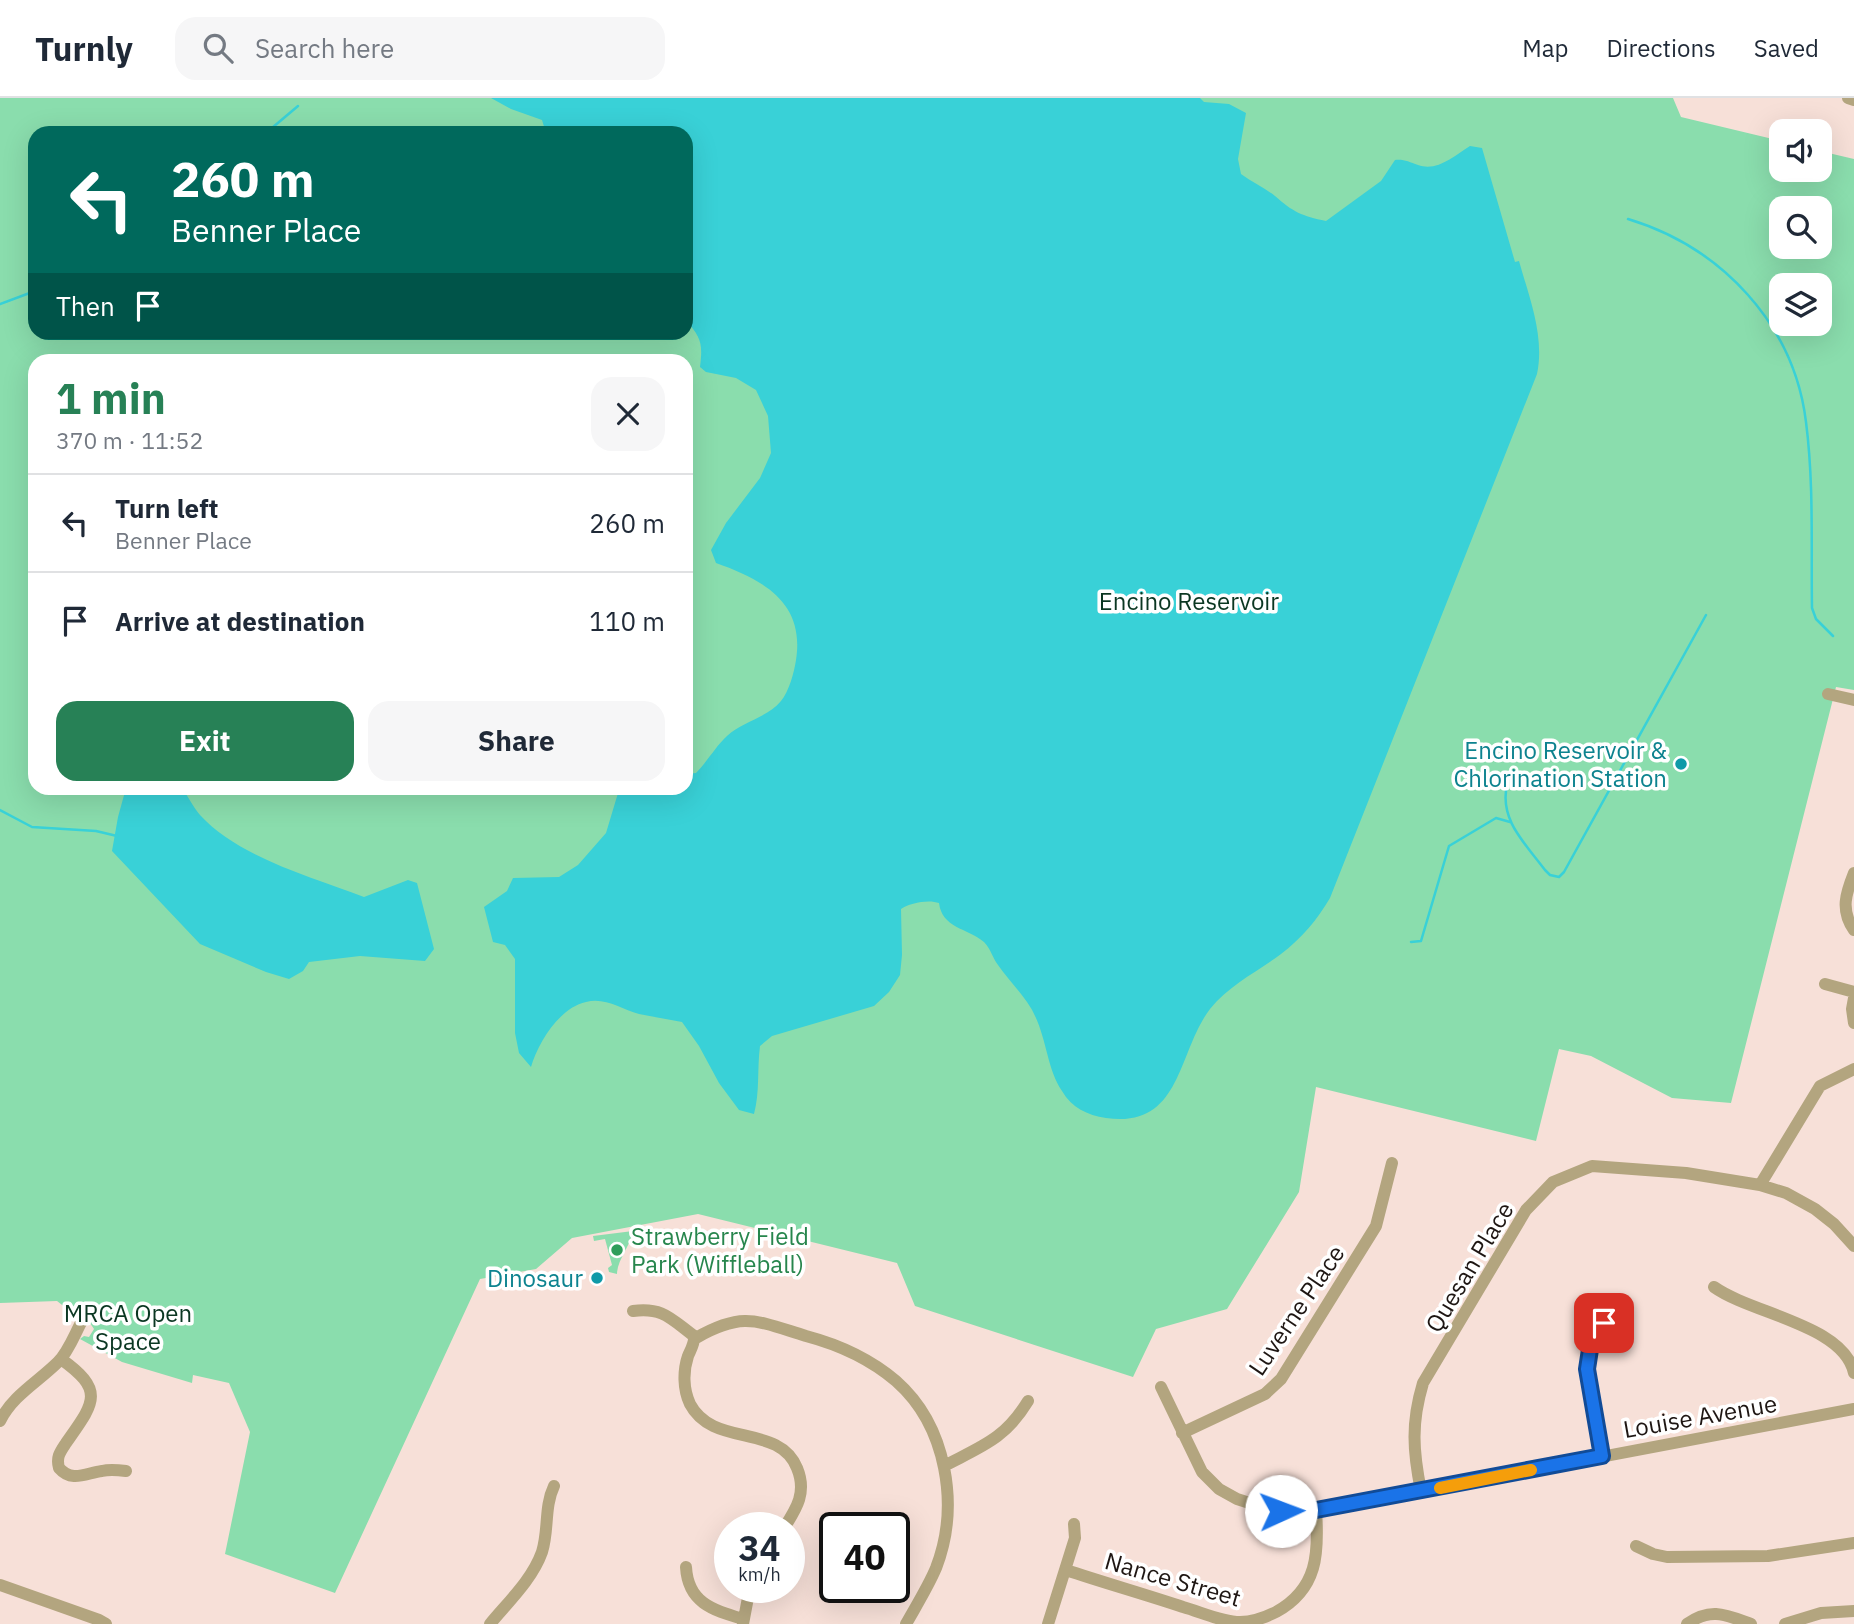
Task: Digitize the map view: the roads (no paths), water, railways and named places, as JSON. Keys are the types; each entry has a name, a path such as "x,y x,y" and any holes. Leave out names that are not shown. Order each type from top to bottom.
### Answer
{"street":[{"path":"1848,98 1854,100"},
{"path":"1828,694 1854,700"},
{"path":"1854,873 1845,894 1845,908 1854,930"},
{"path":"1825,984 1854,992"},
{"path":"1854,998 1854,1023"},
{"path":"1760,1185 1820,1086 1854,1069"},
{"name":"Luverne Place","path":"1182,1433 1265,1394 1281,1379 1376,1226 1392,1163"},
{"name":"Quesan Place","path":"1421,1491 1413,1441 1417,1405 1423,1383 1526,1210 1553,1182 1592,1166 1686,1173 1760,1185 1786,1193 1815,1209 1834,1224 1854,1246"},
{"path":"1714,1287 1729,1298 1826,1336 1843,1350 1854,1373"},
{"path":"632,1311 649,1309 663,1313 696,1338"},
{"path":"0,1421 15,1397 61,1359 83,1319"},
{"path":"793,1512 802,1496 801,1478 794,1462 783,1448 766,1440 713,1427 699,1417 690,1403 684,1374 687,1360 696,1338 716,1326 735,1320 758,1322 849,1350 898,1383 933,1434 944,1466 948,1494 946,1528 936,1568 906,1624"},
{"path":"1602,1456 1587,1369 1591,1343 1604,1323"},
{"path":"61,1359 83,1377 92,1390 92,1395 81,1422 58,1456 59,1468 70,1476 77,1477 103,1470 126,1471"},
{"name":"Louise Avenue","path":"1161,1387 1202,1472 1219,1489 1237,1499 1281,1511 1316,1510 1854,1409"},
{"path":"944,1466 1005,1433 1028,1401"},
{"path":"490,1624 527,1579 538,1560 547,1531 549,1497 554,1486"},
{"name":"Nance Street","path":"1066,1570 1210,1615 1238,1622 1257,1620 1297,1598 1310,1578 1318,1547 1316,1510"},
{"path":"1048,1624 1075,1538 1074,1524"},
{"path":"1636,1546 1667,1557 1768,1556 1854,1543"},
{"path":"686,1567 687,1581 697,1599 715,1610 743,1622 747,1603"},
{"path":"0,1585 106,1624"},
{"path":"1785,1624 1821,1613 1854,1611"},
{"path":"1687,1624 1708,1613 1723,1614 1751,1624"}],"water":[{"name":"Encino Reservoir","path":"491,98 1200,98 1204,102 1229,104 1246,113 1238,159 1241,174 1293,210 1326,221 1381,181 1395,160 1425,167 1439,165 1470,146 1482,148 1515,262 1519,261 1535,317 1539,345 1537,374 1330,898 1296,942 1234,986 1210,1009 1199,1026 1174,1084 1164,1100 1150,1112 1131,1118 1106,1118 1086,1113 1070,1102 1056,1081 1039,1024 1027,1002 984,942 950,923 941,911 939,903 930,901 914,903 901,909 900,975 889,992 874,1006 772,1036 760,1046 754,1114 739,1110 719,1083 682,1022 639,1014 606,1002 586,1002 567,1011 544,1037 531,1067 519,1053 515,1033 515,959 505,945 493,942 484,907 507,891 513,878 559,877 578,865 606,833 617,795 693,795 693,773 719,744 740,727 769,712 781,701 792,676 797,640 794,623 777,597 750,577 716,563 711,550 726,523 760,478 771,453 768,416 756,390 736,378 706,372 700,367 700,341 693,329 693,126 544,126 542,120 511,109"},
{"path":"124,795 187,795 200,815 234,843 299,873 364,897 408,880 417,883 434,949 425,961 360,956 309,962 303,971 289,979 266,972 200,944 112,851"}],"waterway":[{"path":"274,126 298,106"},
{"path":"1628,219 1662,232 1693,249 1722,270 1747,294 1769,322 1786,353 1799,386 1809,445 1812,608 1816,619 1833,636"},
{"path":"0,304 28,294"},
{"path":"1507,785 1507,809 1516,831 1545,870 1550,875 1559,877 1706,615"},
{"path":"0,810 32,827 96,831 117,836"},
{"path":"1411,942 1421,941 1449,846 1496,818 1510,822"}],"place":[{"name":"Encino Reservoir & Chlorination Station","path":"1681,764"},
{"name":"Strawberry Field Park (Wiffleball)","path":"617,1250"},
{"name":"Dinosaur","path":"597,1278"}],"park label":[{"name":"MRCA Open Space","path":"128,1327"}]}
